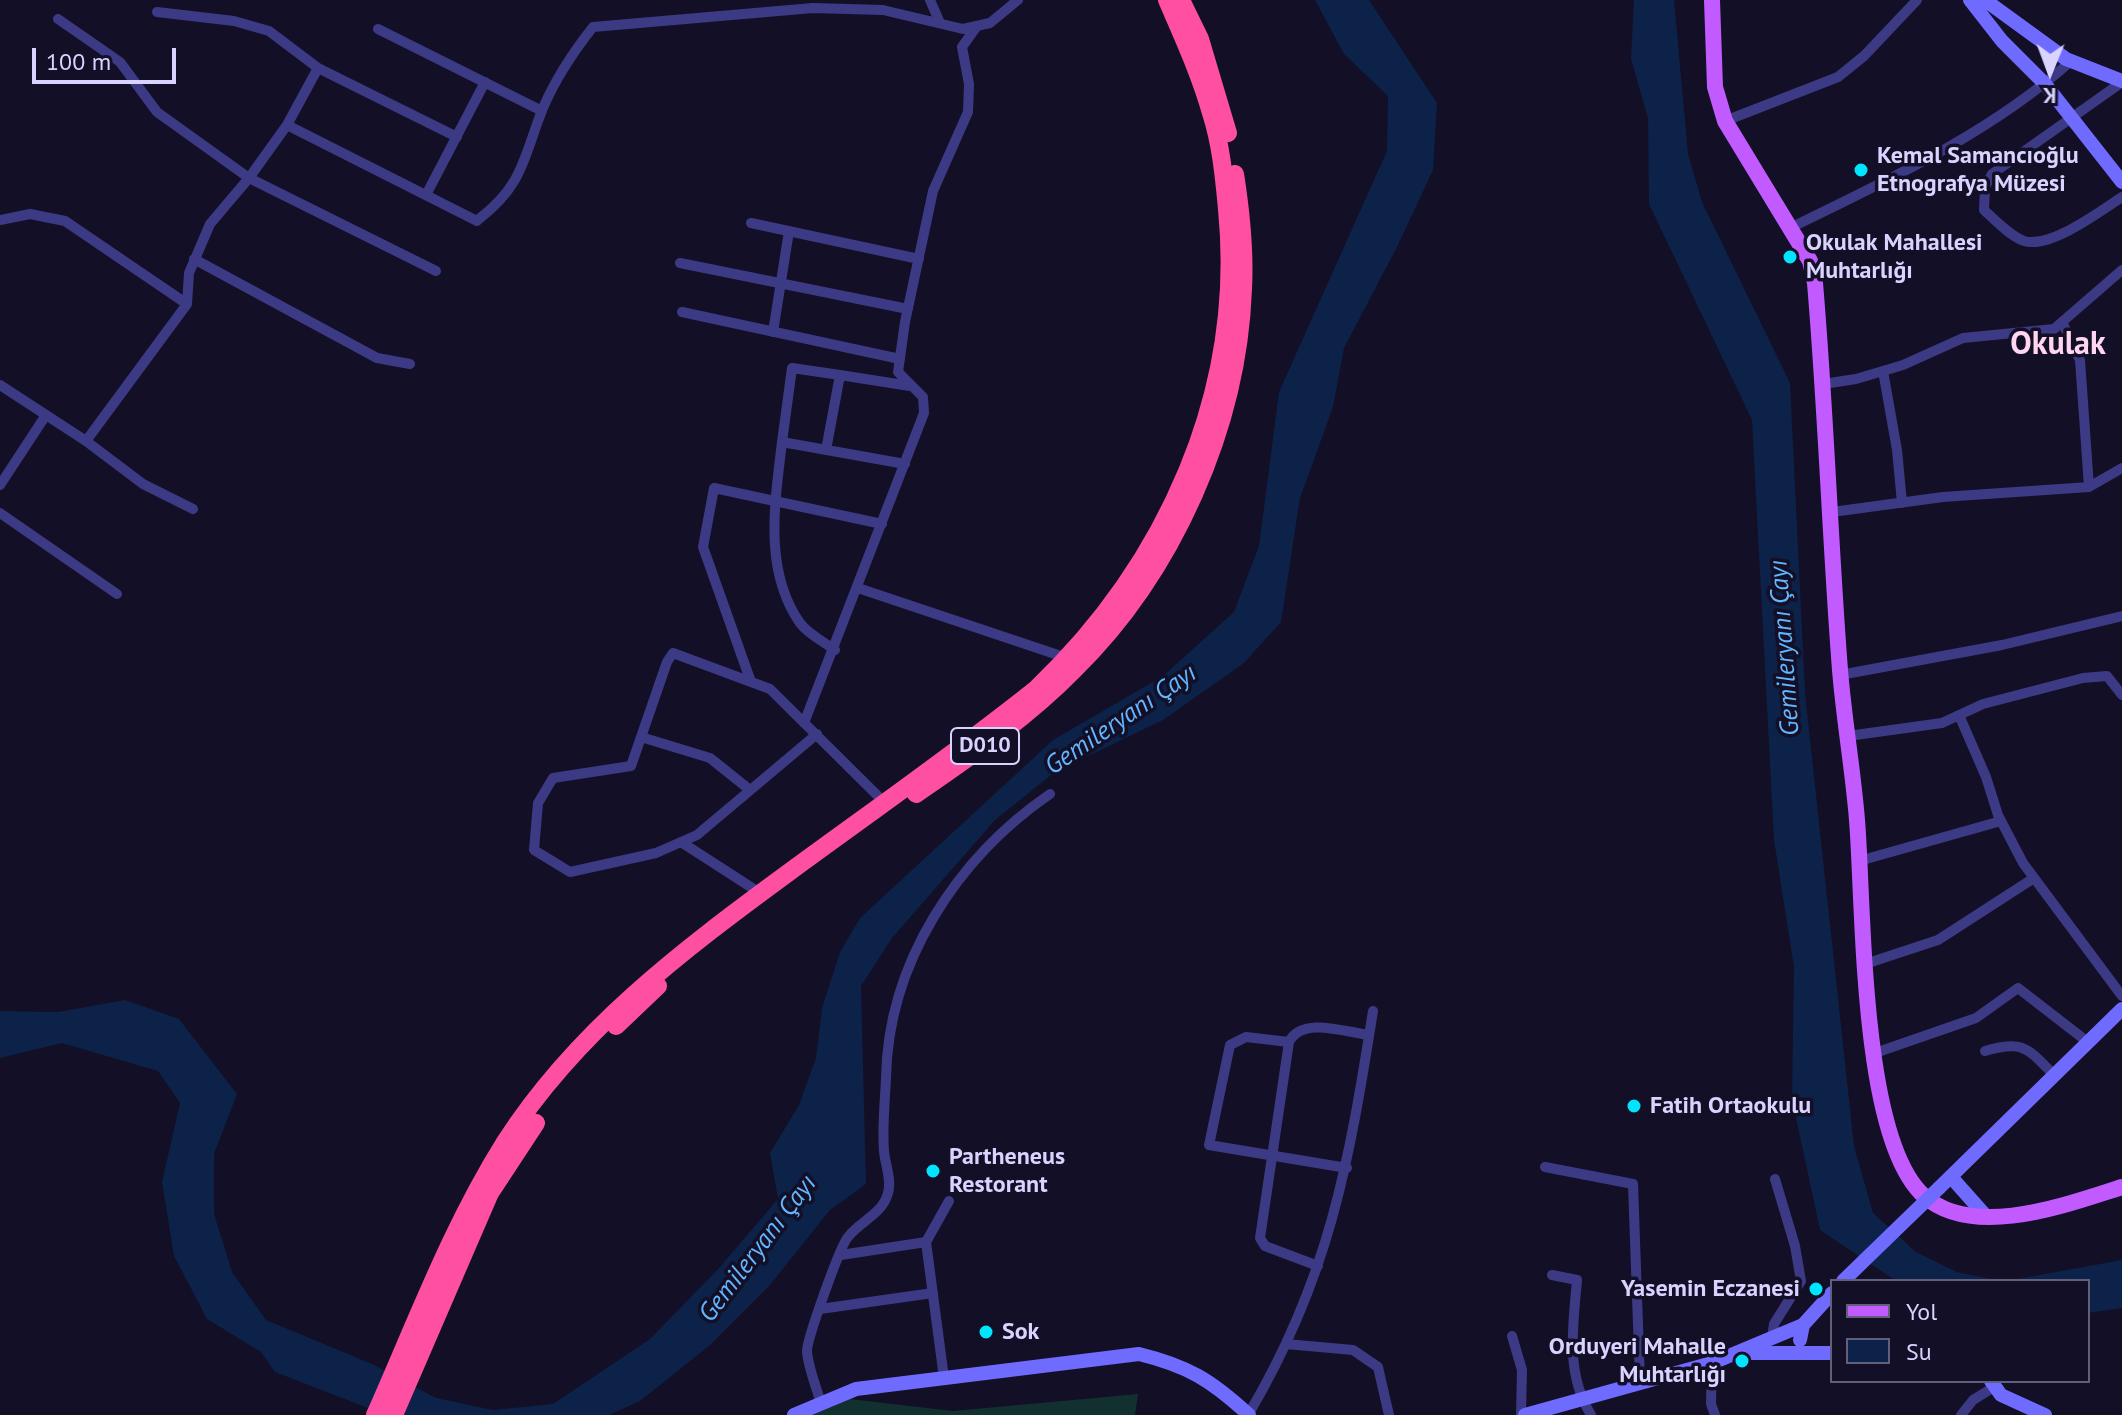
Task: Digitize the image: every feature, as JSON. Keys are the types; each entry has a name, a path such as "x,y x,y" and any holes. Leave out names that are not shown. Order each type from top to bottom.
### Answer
{"highway":[{"name":"D010","path":"394,1415 466,1208 507,1140 570,1060 628,996 760,893 996,721 1068,658 1116,600 1178,498 1206,422 1227,316 1229,225 1215,130 1192,59 1167,0"},
{"name":"D010","path":"375,1415 416,1346 490,1193 514,1151 609,1033 698,953 987,744 1037,704 1107,634 1135,597 1177,528 1198,487 1227,392 1243,292 1244,235 1223,107 1181,0"}],"main road":[{"path":"1712,0 1715,87 1725,121 1810,261 1815,283 1840,675 1859,861 1865,964 1875,1053 1896,1152 1914,1184 1939,1206 1984,1214 2034,1214 2122,1187"}],"street":[{"path":"735,0 740,14"},
{"path":"893,0 898,13"},
{"path":"930,0 940,23"},
{"path":"287,125 478,220 504,200 517,180 542,111 578,45 593,27 740,14 811,4 898,13 963,29 990,23 1018,0"},
{"path":"1725,121 1838,77 1864,56 1917,0"},
{"path":"1970,0 2002,41 2045,84 2122,182"},
{"path":"1985,0 2071,61 2122,82"},
{"path":"157,12 258,27 288,42 318,68 457,137"},
{"path":"58,19 120,62 157,112 249,178 436,271"},
{"path":"804,723 835,650 924,413 923,397 898,372 933,191 968,112 969,84 962,47 977,26"},
{"path":"378,29 542,111"},
{"path":"1790,228 1935,157 2045,84 2071,61"},
{"path":"86,441 187,304 194,259 210,224 249,178 287,125 318,68"},
{"path":"426,195 485,82"},
{"path":"2122,82 1992,174 1985,187 1984,210 2022,240 2034,242 2085,221 2122,197"},
{"path":"0,220 30,214 65,221 187,304"},
{"path":"751,223 919,259"},
{"path":"773,332 789,231"},
{"path":"194,259 377,358 410,364"},
{"path":"680,263 908,309"},
{"path":"1823,384 1883,371 1963,338 2054,329 2122,270"},
{"path":"682,312 900,359"},
{"path":"2062,322 2080,360 2089,487"},
{"path":"835,650 802,626 784,593 772,525 792,368 910,386"},
{"path":"1883,371 1897,450 1902,503"},
{"path":"826,450 840,375"},
{"path":"0,385 86,441 143,484 193,509"},
{"path":"0,485 46,415"},
{"path":"782,442 905,464"},
{"path":"1832,512 2089,487 2122,468"},
{"path":"751,682 703,547 714,488 882,524"},
{"path":"0,513 117,594"},
{"path":"858,588 1068,658"},
{"path":"1840,675 2002,645 2122,616"},
{"path":"817,734 697,835 656,853 570,872 534,850 538,803 553,778 631,766 667,662 673,653 770,689 817,734 884,802"},
{"path":"1848,736 1942,723 1983,704 2083,678 2107,676 2122,695"},
{"path":"1959,715 2001,821 2034,878 2122,996"},
{"path":"641,737 710,758 750,790"},
{"path":"821,1404 807,1350 820,1309 847,1237 884,1205 890,1188 884,1150 886,1063 890,1020 906,972 928,925 981,852 1017,817 1050,794"},
{"path":"1859,861 2001,821"},
{"path":"681,842 760,893"},
{"path":"1865,964 1938,940 2034,878"},
{"path":"1875,1053 1976,1018 2018,988 2089,1043"},
{"path":"1845,1279 2122,1009"},
{"path":"794,1415 856,1389 1139,1354 1178,1363 1214,1383 1248,1415 1286,1344 1318,1266 1347,1168 1373,1011"},
{"path":"1318,1266 1265,1246 1260,1240 1270,1155 1289,1042 1294,1034 1307,1027 1369,1035"},
{"path":"1289,1042 1246,1037 1230,1045 1209,1145 1347,1168"},
{"path":"1985,1051 2010,1044 2027,1048 2055,1076"},
{"path":"1545,1167 1633,1184 1640,1381"},
{"path":"1952,1178 1984,1214"},
{"path":"1775,1179 1795,1246 1801,1281 1774,1324 1777,1335"},
{"path":"944,1378 926,1242 949,1201"},
{"path":"841,1255 926,1242"},
{"path":"1552,1275 1577,1280 1572,1342 1574,1375 1581,1399 1591,1415"},
{"path":"820,1309 933,1293"},
{"path":"1512,1336 1522,1370 1523,1415 1712,1363 1777,1335 1802,1332 1830,1296"},
{"path":"1802,1332 1811,1350 1828,1353"},
{"path":"1286,1344 1353,1350 1378,1367 1389,1415"},
{"path":"1738,1353 1828,1353"},
{"path":"1712,1363 1711,1404 1715,1415"},
{"path":"1961,1415 1992,1384 2001,1395 2045,1415"}],"green space":[{"path":"1138,1394 1135,1415 813,1415 850,1399 953,1411"}],"water":[{"name":"Gemileryanı Çayı","path":"1315,0 1369,0 1437,103 1433,170 1344,348 1333,407 1300,498 1281,622 1244,663 1163,720 1055,772 995,820 892,938 861,986 866,1184 830,1210 770,1285 709,1346 640,1401 609,1415 386,1415 275,1372 261,1352 207,1319 174,1256 162,1182 180,1103 158,1071 62,1043 0,1058 0,1011 58,1012 125,1000 179,1019 237,1094 214,1154 214,1214 232,1272 266,1320 372,1364 436,1398 493,1410 553,1404 650,1339 719,1268 778,1199 770,1153 799,1105 816,1058 822,1008 840,952 860,918 1053,740 1163,676 1234,612 1259,546 1279,392 1387,151 1388,96 1344,54"},
{"name":"Gemileryanı Çayı","path":"1634,0 1674,0 1688,154 1702,202 1790,383 1805,693 1854,1146 1873,1213 1916,1252 1957,1272 1991,1279 1893,1279 1820,1230 1792,1099 1794,967 1774,840 1752,420 1649,204 1648,118 1631,59"},
{"path":"2122,1260 2122,1308 2090,1313 2090,1279 2017,1279"}],"place":[{"name":"Kemal Samancıoğlu Etnografya Müzesi","path":"1861,170"},
{"name":"Okulak Mahallesi Muhtarlığı","path":"1790,257"},
{"name":"Fatih Ortaokulu","path":"1634,1106"},
{"name":"Partheneus Restorant","path":"933,1171"},
{"name":"Yasemin Eczanesi","path":"1816,1289"},
{"name":"Sok","path":"986,1332"},
{"name":"Orduyeri Mahalle Muhtarlığı","path":"1742,1361"}],"district":[{"name":"Okulak","path":"2058,345"}]}
